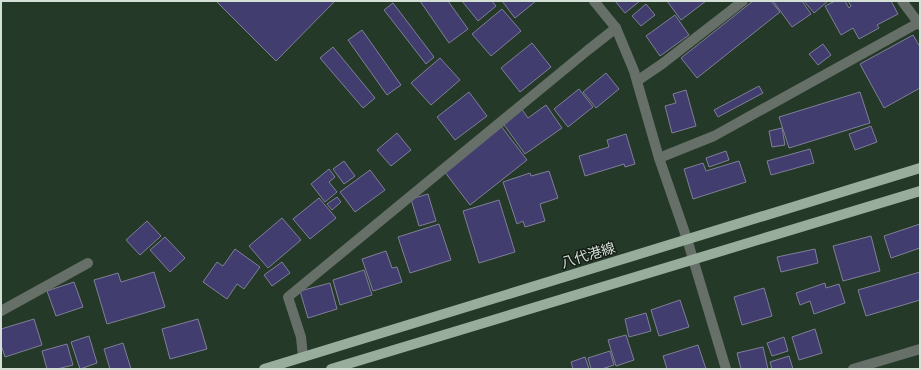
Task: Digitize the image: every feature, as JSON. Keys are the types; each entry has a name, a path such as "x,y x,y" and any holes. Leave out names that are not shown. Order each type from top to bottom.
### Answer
{"main road":[{"name":"八代港線","path":"264,369 687,238 920,168"},
{"path":"331,369 920,192"}],"street":[{"path":"594,1 616,28 637,81 659,158 687,238 726,369"},
{"path":"637,81 662,64 743,1"},
{"path":"659,158 714,136 919,24 902,1"},
{"path":"303,357 301,336 288,297 616,28"},
{"path":"1,311 88,263"},
{"path":"853,369 920,349"}],"building":[{"path":"216,1 335,1 276,61"},
{"path":"420,1 448,1 468,29 449,43"},
{"path":"462,1 492,1 496,6 478,21"},
{"path":"502,1 536,1 515,18"},
{"path":"615,1 640,1 625,13"},
{"path":"667,1 706,1 681,20"},
{"path":"753,1 771,1 780,12 697,78 681,58"},
{"path":"773,1 802,1 811,14 792,27"},
{"path":"804,1 828,1 814,13"},
{"path":"835,1 845,1 849,8 851,6 848,1 891,1 898,14 877,25 879,28 859,39 853,28 841,35 825,6"},
{"path":"393,3 434,57 426,64 384,10"},
{"path":"646,4 655,15 641,26 632,16"},
{"path":"502,9 521,31 491,56 472,34"},
{"path":"675,15 689,35 660,56 646,36"},
{"path":"362,30 401,85 387,95 348,40"},
{"path":"913,35 920,47 920,88 884,108 860,64"},
{"path":"532,43 551,67 520,92 501,68"},
{"path":"823,44 831,55 818,65 809,54"},
{"path":"333,47 375,98 363,108 320,58"},
{"path":"440,58 460,80 431,105 411,83"},
{"path":"606,73 619,89 596,108 583,92"},
{"path":"759,86 763,93 718,117 714,110"},
{"path":"579,89 593,107 568,127 554,109"},
{"path":"686,90 696,126 672,133 665,106 676,103 673,94"},
{"path":"469,92 487,116 455,140 437,117"},
{"path":"860,92 870,123 789,148 779,117"},
{"path":"546,105 562,128 525,154 502,122 521,108 528,118"},
{"path":"501,126 527,160 470,205 444,171"},
{"path":"871,126 877,142 855,150 849,134"},
{"path":"782,128 785,145 772,147 769,131"},
{"path":"397,133 411,150 391,166 377,150"},
{"path":"626,134 635,164 625,167 624,164 585,176 579,156 609,147 607,140"},
{"path":"810,149 814,163 771,175 767,161"},
{"path":"726,151 729,160 709,167 706,158"},
{"path":"344,161 355,176 344,184 333,169"},
{"path":"739,161 746,182 693,199 684,169 703,163 706,171"},
{"path":"329,169 335,177 329,182 337,192 325,202 311,184"},
{"path":"370,170 385,190 355,212 340,192"},
{"path":"549,171 558,198 540,204 545,221 525,227 523,221 517,224 503,182 530,173 531,176"},
{"path":"428,194 436,221 419,226 411,199"},
{"path":"337,197 341,202 332,210 327,204"},
{"path":"319,198 336,218 310,239 293,219"},
{"path":"499,200 515,252 479,263 463,211"},
{"path":"282,218 301,240 268,268 249,246"},
{"path":"147,221 161,236 140,255 126,240"},
{"path":"439,224 451,260 410,273 398,237"},
{"path":"920,224 920,248 891,258 884,236"},
{"path":"871,236 880,271 843,281 833,246"},
{"path":"165,237 185,258 170,272 150,250"},
{"path":"235,249 260,267 244,289 237,284 227,299 203,282 217,262 223,266"},
{"path":"815,249 818,263 781,272 777,257"},
{"path":"386,251 392,268 397,267 402,282 373,291 362,259"},
{"path":"282,262 290,273 272,286 264,275"},
{"path":"364,270 372,295 340,305 333,280"},
{"path":"154,272 165,307 107,324 94,280 118,273 121,282"},
{"path":"920,272 920,300 866,316 858,290"},
{"path":"74,282 83,307 56,316 47,291"},
{"path":"330,283 337,309 308,318 300,291"},
{"path":"825,283 826,288 839,284 845,303 814,314 810,301 800,305 796,293"},
{"path":"764,288 772,316 742,325 734,297"},
{"path":"680,300 689,327 659,336 651,310"},
{"path":"646,313 651,331 629,337 625,319"},
{"path":"34,319 42,345 5,357 1,345 1,329"},
{"path":"198,319 207,349 170,359 162,329"},
{"path":"815,329 822,353 799,360 792,337"},
{"path":"626,335 634,360 616,366 608,340"},
{"path":"89,336 97,363 80,369 71,342"},
{"path":"784,337 788,351 772,356 767,343"},
{"path":"123,343 131,369 110,369 104,349"},
{"path":"67,344 73,365 57,369 47,369 42,351"},
{"path":"698,345 706,369 667,369 663,356"},
{"path":"763,347 768,369 741,369 737,353"},
{"path":"610,351 614,365 602,369 591,369 588,358"},
{"path":"789,356 793,369 772,369 770,362"},
{"path":"585,357 589,369 573,369 571,362"}]}
